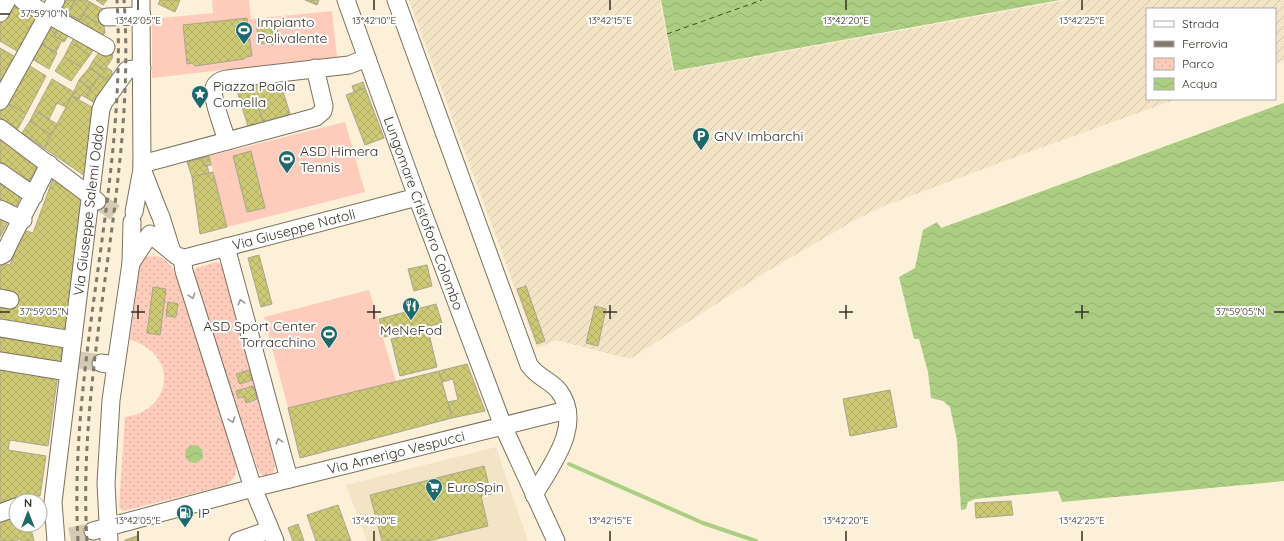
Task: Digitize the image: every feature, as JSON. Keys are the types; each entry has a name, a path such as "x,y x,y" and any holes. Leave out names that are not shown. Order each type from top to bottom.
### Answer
{"street":[{"path":"0,13 7,0"},
{"path":"22,0 52,7 106,47"},
{"name":"Lungomare Cristoforo Colombo","path":"346,0 417,198 503,426 556,541"},
{"path":"396,0 530,365 539,376 558,391 567,410 568,422 565,439 534,495"},
{"path":"0,101 52,7"},
{"path":"103,533 108,432 108,364 131,263 130,216 142,167 141,8 107,17"},
{"path":"227,141 214,96 214,88 219,82 227,79 349,65 367,58"},
{"name":"Via Giuseppe Salemi Oddo","path":"48,496 72,363 72,340 96,200 102,105 127,70 142,68"},
{"path":"142,167 227,141 314,118 320,114 324,106 315,68"},
{"path":"0,128 96,200"},
{"path":"2,249 23,220 49,164"},
{"path":"142,167 184,271 253,488 272,535 238,541"},
{"path":"0,172 34,196"},
{"name":"Via Giuseppe Natoli","path":"177,255 226,247 417,198"},
{"path":"130,216 141,206 151,206 158,211 161,216 160,226 150,234 131,263"},
{"path":"0,209 23,220"},
{"path":"130,216 134,226 140,233 150,234 177,255"},
{"path":"226,247 289,479"},
{"path":"0,328 72,340"},
{"path":"0,362 72,363"},
{"name":"Via Amerigo Vespucci","path":"103,533 253,488 567,410"},
{"name":"Via Giuseppe Salemi Oddo","path":"48,505 61,539"}],"shaded area":[{"path":"409,0 660,0 673,72 1067,0 1284,0 1284,61 1276,64 1276,8 1146,8 1146,100 1174,100 884,206 857,219 771,269 630,359 556,340 537,348"},
{"name":"EuroSpin","path":"496,447 528,541 367,541 346,485"}],"green space":[{"name":"Impianto Polivalente","path":"212,0 249,0 251,19 332,11 337,57 152,78 152,19 213,13"},
{"name":"ASD Himera Tennis","path":"345,122 365,192 227,227 209,156"},
{"path":"158,256 165,260 173,268 237,464 235,476 227,485 123,511 119,508 125,417 141,412 153,404 161,393 164,381 162,368 156,357 146,347 130,340 141,257"},
{"path":"217,262 222,264 225,268 275,465 273,473 266,476 261,475 258,470 193,274 196,268"},
{"name":"ASD Sport Center Torracchino","path":"369,290 396,382 288,408 264,317"}],"water":[{"path":"661,0 1060,0 674,71"},
{"path":"1284,103 1284,481 1062,502 1058,491 975,499 968,502 966,509 961,510 957,440 950,407 943,401 931,398 928,372 919,339 914,339 899,277 915,268 923,230 937,222 941,228"},
{"path":"194,445 200,448 203,454 200,460 194,463 188,460 185,454 188,448"}],"building":[{"path":"11,0 43,15 22,54 0,41 0,19"},
{"path":"60,0 75,0 68,13 56,7"},
{"path":"75,0 86,0 90,2 80,20 68,13"},
{"path":"96,0 107,0 103,5"},
{"path":"160,0 180,0 175,12 158,4"},
{"path":"305,0 319,0 317,5"},
{"path":"90,2 104,10 98,23 83,15"},
{"path":"56,7 80,20 77,26 53,13"},
{"path":"83,15 104,26 105,33 99,40 77,26"},
{"path":"50,18 61,25 56,34 45,27"},
{"path":"247,18 252,56 244,59 195,66 192,63 187,64 183,25"},
{"path":"279,19 280,27 277,27 279,44 259,44 256,21"},
{"path":"61,25 72,30 64,42 54,36"},
{"path":"45,27 56,34 54,36 62,40 56,52 37,42"},
{"path":"77,33 97,44 90,55 71,43"},
{"path":"37,42 57,53 49,69 29,57"},
{"path":"71,43 90,55 81,67 64,57"},
{"path":"103,47 113,52 112,59 104,70 93,61"},
{"path":"0,48 19,59 0,93"},
{"path":"64,57 81,67 71,81 55,71"},
{"path":"93,61 104,70 106,67 112,71 111,82 89,68"},
{"path":"25,63 46,76 26,114 4,101"},
{"path":"89,68 100,75 91,89 79,80"},
{"path":"100,75 111,82 98,105 85,97"},
{"path":"279,78 290,114 263,122 252,86"},
{"path":"52,79 74,92 66,107 57,103 49,119 35,111"},
{"path":"79,80 91,89 85,97 81,95 79,99 72,96"},
{"path":"363,82 365,88 354,92 352,86"},
{"path":"252,86 263,122 248,126 237,91"},
{"path":"365,88 384,138 365,145 346,95"},
{"path":"72,96 97,110 85,176 44,148"},
{"path":"4,101 26,114 17,130 0,120 0,107"},
{"path":"35,111 57,124 51,135 30,121"},
{"path":"30,121 51,135 44,148 22,133"},
{"path":"0,132 40,161 26,187 0,169"},
{"path":"251,151 265,208 247,212 233,156"},
{"path":"209,156 211,165 204,166 202,158"},
{"path":"202,158 204,166 207,165 209,173 192,177 187,162"},
{"path":"213,172 227,227 200,234 192,177"},
{"path":"54,176 84,196 65,335 0,325 0,262 10,265 23,230 33,233"},
{"path":"0,178 23,192 13,213 0,207"},
{"path":"0,212 11,216 0,237"},
{"path":"259,255 272,304 261,307 248,258"},
{"path":"427,265 432,286 414,291 408,269"},
{"path":"526,286 545,341 537,344 517,289"},
{"path":"153,287 166,289 160,335 147,333"},
{"path":"168,302 178,304 176,317 166,316"},
{"name":"MeNeFod","path":"436,304 442,323 384,337 379,319"},
{"path":"595,306 606,309 598,346 586,343"},
{"path":"428,330 437,367 400,376 391,339"},
{"path":"0,332 63,341 60,368 0,359"},
{"path":"467,364 485,411 452,418 448,402 458,400 453,379 442,382 439,371"},
{"path":"0,365 58,373 48,446 10,440 8,450 46,456 40,493 8,493 8,505 0,509"},
{"path":"249,370 252,380 240,384 236,374"},
{"path":"439,371 452,418 300,458 288,408"},
{"path":"253,386 257,399 246,403 244,397 238,398 236,391"},
{"path":"890,390 897,427 850,436 843,399"},
{"path":"484,466 491,494 481,496 488,526 428,541 382,541 370,495"},
{"path":"1011,501 1013,515 976,518 975,503"},
{"path":"338,505 351,541 316,541 307,515"},
{"path":"8,513 8,533 32,533 34,541 21,541 20,539 15,541 0,541 0,516"},
{"path":"298,524 304,541 293,541 288,528"},
{"path":"137,536 139,541 125,541 125,540"}],"waterway":[{"path":"569,464 703,523 756,541"}],"ferry route":[{"path":"667,34 762,0"}],"tunnel":[{"path":"101,203 120,216"},
{"path":"79,360 101,363"},
{"path":"70,536 93,531"}],"railway":[{"path":"78,541 77,473 81,405 107,203 114,136 118,68 117,0"},
{"path":"87,541 86,473 90,405 122,136 126,68 124,0"}],"place":[{"name":"Impianto Polivalente","path":"244,45"},
{"name":"Piazza Paola Comella","path":"200,109"},
{"name":"GNV Imbarchi","path":"701,151"},
{"name":"ASD Himera Tennis","path":"287,174"},
{"name":"MeNeFod","path":"411,321"},
{"name":"ASD Sport Center Torracchino","path":"329,349"},
{"name":"EuroSpin","path":"434,502"},
{"name":"IP","path":"185,528"}]}
